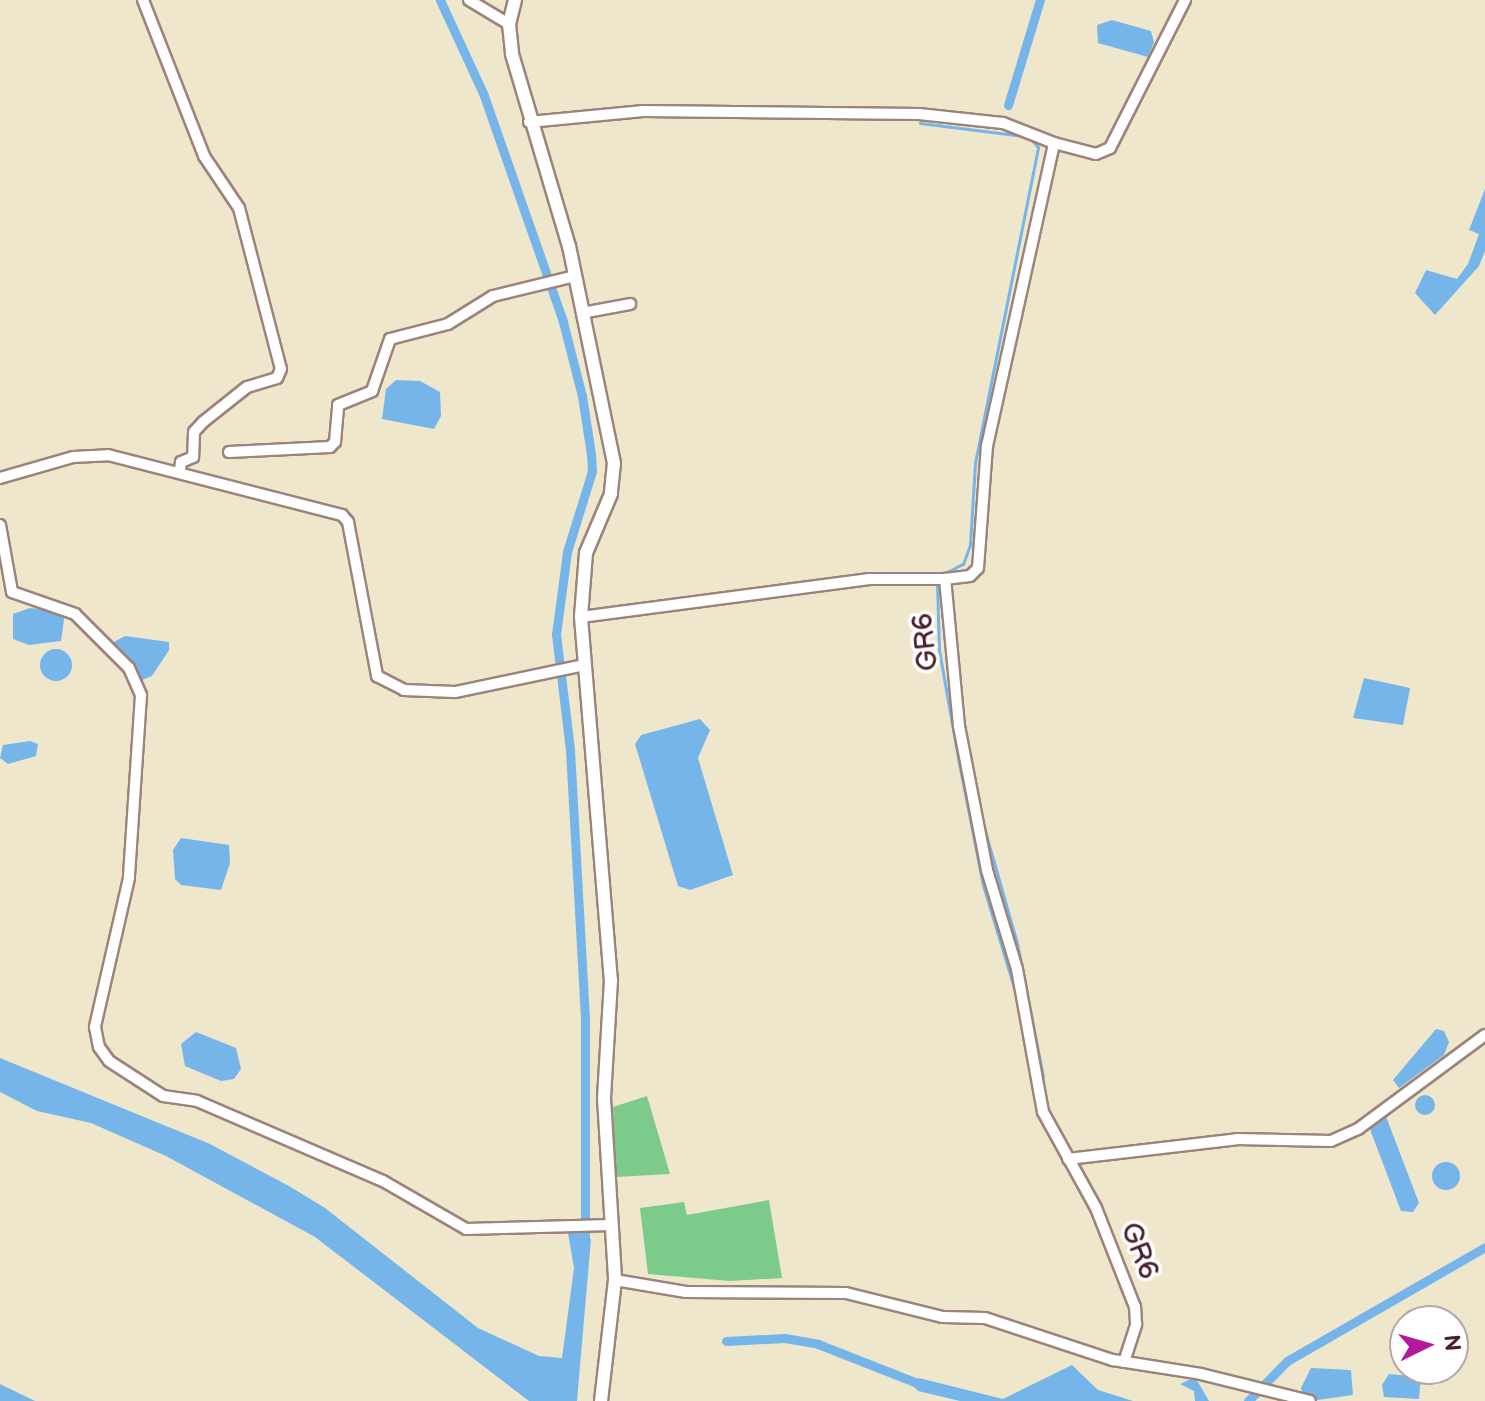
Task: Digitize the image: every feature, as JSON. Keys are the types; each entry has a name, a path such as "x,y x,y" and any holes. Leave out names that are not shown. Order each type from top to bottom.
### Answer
{"main road":[{"path":"515,0 509,24 529,122 575,276 614,481 586,553 581,617 581,666 610,959 604,1098 606,1225 615,1280 601,1401"}],"street":[{"path":"143,0 204,156 239,208 281,369 277,378 247,387 203,422 194,432 193,457 181,462 180,469"},
{"path":"469,0 509,24"},
{"path":"529,122 643,111 919,114 1003,123 1054,143 1096,154 1110,148 1185,0"},
{"name":"GR6","path":"1054,143 987,446 978,568 970,576 945,579 959,726 987,870 1017,969 1043,1112 1102,1220 1135,1307 1136,1324 1124,1362"},
{"path":"229,452 330,447 335,442 338,405 372,391 386,343 448,324 493,296 575,276"},
{"path":"582,313 630,304"},
{"path":"0,478 73,457 108,455 180,469 345,517 377,676 417,692 443,693 581,666"},
{"path":"0,525 12,592 75,614 129,668 139,687 129,878 95,1027 109,1061 163,1096 197,1101 383,1181 466,1229 606,1225"},
{"path":"581,617 870,579 945,579"},
{"path":"1068,1159 1237,1139 1331,1141 1358,1129 1485,1035"},
{"path":"615,1280 686,1292 846,1293 943,1317 985,1318 1124,1362 1245,1384 1310,1401"}],"green space":[{"path":"647,1096 670,1174 616,1177 613,1107"},
{"path":"769,1200 782,1278 730,1281 648,1274 640,1208 684,1202 687,1215"}],"water":[{"path":"1112,20 1151,31 1154,42 1148,57 1098,43 1097,25"},
{"path":"1485,189 1485,251 1479,266 1435,315 1415,293 1426,270 1457,279 1468,264 1479,234 1469,230"},
{"path":"396,380 420,381 440,392 441,416 434,429 382,419 386,389"},
{"path":"30,608 65,612 61,641 29,645 13,639 13,614"},
{"path":"125,636 169,642 169,650 152,676 142,680 115,647 114,642"},
{"path":"56,649 68,653 72,665 68,677 56,681 44,677 40,665 44,653"},
{"path":"1364,678 1410,688 1403,725 1353,718"},
{"path":"700,719 710,730 698,758 733,875 690,890 678,886 635,744 641,735"},
{"path":"30,741 38,744 36,756 8,764 0,758 3,745"},
{"path":"181,838 229,845 230,863 221,890 181,885 175,879 173,850"},
{"path":"1436,1029 1444,1031 1449,1042 1444,1055 1399,1088 1393,1080"},
{"path":"196,1032 236,1048 241,1069 234,1079 221,1081 185,1066 181,1044"},
{"path":"0,1058 210,1144 289,1186 325,1208 478,1328 539,1356 562,1358 574,1268 568,1233 577,1231 591,1239 577,1401 529,1401 315,1237 166,1156 91,1123 37,1111 0,1092"},
{"path":"1425,1095 1432,1098 1435,1105 1432,1112 1425,1115 1418,1112 1415,1105 1418,1098"},
{"path":"1385,1114 1419,1203 1413,1212 1401,1211 1371,1132 1370,1126"},
{"path":"1446,1162 1456,1166 1460,1176 1456,1186 1446,1190 1436,1186 1432,1176 1436,1166"},
{"path":"1072,1365 1098,1390 1133,1401 960,1401 918,1391 911,1384 919,1378 1003,1399"},
{"path":"1311,1368 1351,1370 1353,1395 1317,1400 1303,1394 1301,1388"},
{"path":"1389,1374 1389,1385 1420,1385 1419,1399 1384,1397 1382,1385"},
{"path":"1193,1378 1209,1401 1195,1401 1194,1391 1180,1384"},
{"path":"0,1384 35,1401 0,1401"}],"waterway":[{"path":"440,0 483,93 563,322 582,396 591,454 592,471 567,552 556,634 570,750 585,1019 585,1247"},
{"path":"1008,105 1040,0"},
{"path":"920,123 1023,136"},
{"path":"941,575 963,564 970,545 975,463 1038,147 1030,138"},
{"path":"990,469 993,440"},
{"path":"937,583 939,650 959,763 983,885 1016,994"},
{"path":"963,722 969,753"},
{"path":"983,824 1017,943 1043,1077"},
{"path":"1248,1401 1287,1361 1485,1247"},
{"path":"726,1341 785,1338 818,1344 922,1385"}]}
